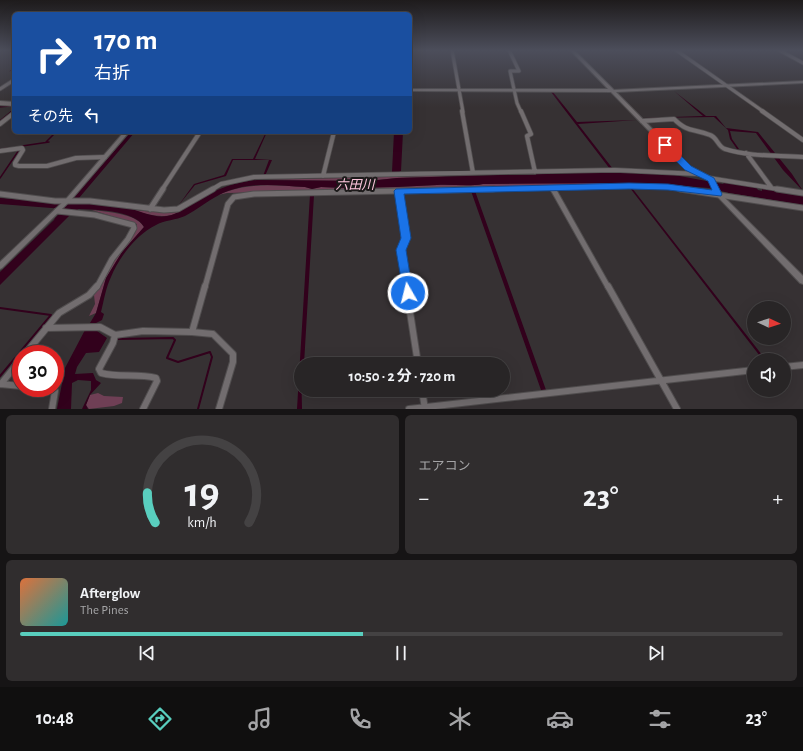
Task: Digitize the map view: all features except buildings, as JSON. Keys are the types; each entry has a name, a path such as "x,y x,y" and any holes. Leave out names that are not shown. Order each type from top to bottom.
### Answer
{"main road":[{"path":"591,69 612,91"},
{"path":"412,90 612,91"},
{"path":"0,103 12,104"}],"street":[{"path":"456,69 473,173"},
{"path":"518,69 519,71 510,71 518,103 531,134 527,136 535,172"},
{"path":"703,69 803,140"},
{"path":"0,90 12,81"},
{"path":"612,91 803,82"},
{"path":"0,83 9,83"},
{"path":"612,91 682,163 699,174 711,180 803,192"},
{"path":"0,124 12,115"},
{"path":"642,121 674,120 683,128 712,135 723,148 746,153 777,156 803,156"},
{"path":"0,266 57,212 125,134"},
{"path":"150,209 199,134"},
{"path":"323,176 334,134"},
{"path":"0,151 22,148 23,150 15,163 19,166 47,166 78,157 105,157"},
{"path":"746,153 771,187"},
{"path":"0,194 32,199 68,200 164,210 178,209 221,184 243,178 640,170 699,174"},
{"path":"711,180 717,192 803,281"},
{"path":"192,332 228,204 230,200 241,196 254,194 629,186 668,187 717,192 803,208"},
{"path":"552,188 677,409"},
{"path":"399,191 406,238 401,250 417,357"},
{"path":"32,345 59,313 89,295 96,288 112,259 128,239 134,228 133,225 108,217 78,212 57,212"},
{"path":"46,328 100,327 115,335 122,333 152,332 192,332 213,334 233,354 219,409"},
{"path":"115,335 99,369 101,373 107,375 156,378 157,381 155,388 143,409"},
{"path":"791,366 803,365"},
{"path":"0,384 12,370"},
{"path":"409,409 747,371"},
{"path":"0,384 12,385"},
{"path":"52,409 54,397"},
{"path":"423,397 424,408"}],"shaded area":[{"path":"512,174 397,178 368,181 263,180"},
{"path":"593,182 646,183 227,193 218,195 240,188 261,185 305,187 312,189 321,187 365,188"},
{"path":"184,209 178,213 165,216 152,215 132,210 169,213"},
{"path":"92,210 128,216 140,222 144,227 122,252 106,278 96,313 89,316 95,304 94,295 114,260 135,233 137,224"},
{"path":"98,393 104,396 123,397 122,403 114,406 89,409 86,405 90,395"}],"water":[{"path":"674,91 706,116 716,116 726,128 758,132 792,174 803,191 783,170 756,133 730,131 732,139 739,149 737,149 730,139 728,130 714,117 642,118 703,116"},
{"path":"551,92 553,92 577,122 637,120 578,124 613,169 610,169"},
{"path":"129,134 133,134 79,198 73,198"},
{"path":"266,134 255,159 272,160 265,176 263,176 269,160 233,160 226,176 195,185 178,206 194,184 224,175 232,159 253,159"},
{"path":"394,134 403,134 401,171 397,173 392,172"},
{"path":"613,172 674,175 723,184 725,182 756,187 758,190 762,191 762,188 803,195 803,205 729,193 709,188 646,183 483,184 365,188 321,187 312,189 283,185 250,186 219,195 185,216 163,222 142,234 129,247 114,269 105,294 101,312 104,314 102,320 96,323 90,323 96,313 106,278 122,252 144,227 130,216 119,213 95,210 64,209 69,203 92,204 131,209 158,216 167,216 180,211 199,199 220,189 242,182 257,180 368,181 397,178"},
{"path":"630,188 632,188 747,336 747,339"},
{"path":"471,191 475,191 546,390 541,390"},
{"path":"310,195 314,195 304,357 300,357"},
{"path":"58,215 70,215 0,285 0,272"},
{"path":"85,330 97,331 107,338 99,352 86,353 77,367 75,374 93,373 96,380 101,383 90,395 86,405 88,409 82,409 91,390 91,381 78,380 72,383 71,409 57,409 59,397 64,397 65,368"},
{"path":"751,345 754,345 761,353 758,353"},
{"path":"298,397 302,397 302,409 297,409"}],"waterway":[{"path":"0,107 12,106"},
{"path":"0,121 12,111"},
{"path":"46,142 54,134"},
{"path":"22,146 49,142"},
{"path":"0,149 10,148"},
{"path":"0,178 19,150"},
{"name":"六田川","path":"0,201 77,207"},
{"path":"0,308 51,315 0,376"},
{"path":"118,339 173,338 175,340 167,358 178,362 210,352 212,357 198,409"}],"route":[{"path":"408,293 401,250 406,238 399,191 629,186 668,187 718,194 713,181 693,172 665,145"}]}
